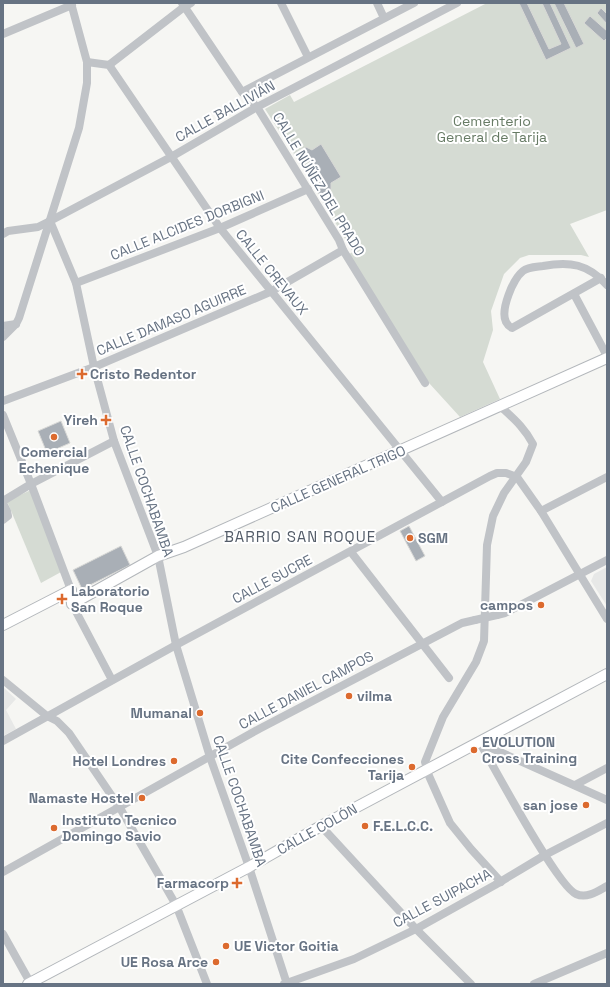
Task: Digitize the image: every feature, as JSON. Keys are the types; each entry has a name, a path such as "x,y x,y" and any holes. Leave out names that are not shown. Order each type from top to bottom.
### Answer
{"main road":[{"name":"CALLE GENERAL TRIGO","path":"72,604 158,556 184,547 607,357"},
{"path":"3,625 71,590 72,604"},
{"name":"CALLE COLÓN","path":"30,984 607,674"}],"street":[{"path":"281,3 308,57"},
{"path":"377,3 384,18"},
{"name":"CALLE BALLIVIÁN","path":"242,92 414,3"},
{"name":"CALLE BALLIVIÁN","path":"3,234 8,231 38,227 50,222 257,107 457,3"},
{"path":"3,34 71,4 87,62 87,83 79,128 16,324 3,337"},
{"path":"87,62 109,65 186,4"},
{"name":"CALLE NÚÑEZ DEL PRADO","path":"186,4 242,92 257,107 425,383"},
{"name":"CALLE CREVAUX","path":"109,65 220,228 270,292 442,502"},
{"name":"CALLE ALCIDES DORBIGNI","path":"76,283 220,228 308,189"},
{"name":"CALLE COCHABAMBA","path":"50,222 76,283 94,366 114,441 158,556 176,645 210,757 249,867 286,984"},
{"name":"CALLE DAMASO AGUIRRE","path":"3,401 94,366 270,292 343,250"},
{"path":"601,278 512,328 506,323 504,317 508,296 516,280 522,272 528,268 554,264 571,264 582,266 601,278 607,285"},
{"path":"574,294 607,357"},
{"path":"3,326 16,324"},
{"path":"500,406 519,423 533,444 526,462 504,493 493,516 487,545 484,641 476,662 443,717 425,762 450,823 501,882"},
{"path":"3,415 32,484 71,590"},
{"path":"3,520 8,516 3,502 32,484 114,441"},
{"name":"CALLE SUCRE","path":"3,741 176,645 497,473 506,473 516,477"},
{"path":"516,477 541,511 607,619"},
{"path":"541,511 607,477"},
{"path":"351,552 448,678"},
{"name":"CALLE DANIEL CAMPOS","path":"3,872 259,729 462,623 505,613 607,560"},
{"path":"72,604 112,680"},
{"path":"3,680 46,716 57,721 69,733 120,808 176,905 207,984"},
{"path":"480,743 607,800"},
{"path":"480,743 545,855 566,886 575,894 583,896 607,886"},
{"path":"576,785 607,768"},
{"name":"CALLE SUIPACHA","path":"286,984 354,959 416,929 501,882 545,855 607,823"},
{"path":"322,826 416,929 471,984"},
{"path":"3,934 30,984"},
{"path":"534,984 607,954"}],"shaded area":[{"path":"607,567 607,606 591,581 594,574"},
{"path":"3,687 16,699 6,710 16,729 3,736"}],"green space":[{"name":"Cementerio General de Tarija","path":"487,3 607,3 607,210 570,224 589,257 581,255 529,255 520,258 504,274 491,311 493,330 483,362 500,399 460,417 429,383 349,254 353,252 265,109 290,95 294,102"},
{"path":"31,490 61,572 41,583 7,501"}],"building":[{"path":"519,3 527,3 549,49 561,44 542,3 550,3 571,48 546,60"},
{"path":"554,3 564,3 584,44 576,48"},
{"path":"601,8 607,14 607,24 597,13"},
{"path":"590,16 607,31 607,38 604,41 584,23"},
{"path":"321,144 341,177 331,183 331,189 320,196 315,188 319,185 320,177 312,164 303,160 299,162 294,154 306,147 312,150"},
{"name":"Comercial Echenique","path":"61,421 70,443 47,453 38,431"},
{"name":"SGM","path":"409,526 425,556 416,561 400,531"},
{"path":"121,546 130,565 82,589 73,570"}],"place":[{"name":"Cristo Redentor","path":"82,374"},
{"name":"Yireh","path":"106,420"},
{"name":"Comercial Echenique","path":"54,437"},
{"name":"SGM","path":"410,538"},
{"name":"Laboratorio San Roque","path":"62,599"},
{"name":"campos","path":"541,605"},
{"name":"vilma","path":"349,696"},
{"name":"Mumanal","path":"200,713"},
{"name":"EVOLUTION Cross Training","path":"474,750"},
{"name":"Hotel Londres","path":"174,761"},
{"name":"Cite Confecciones Tarija","path":"412,767"},
{"name":"Namaste Hostel","path":"142,798"},
{"name":"san jose","path":"586,805"},
{"name":"F.E.L.C.C.","path":"365,826"},
{"name":"Instituto Tecnico Domingo Savio","path":"54,828"},
{"name":"Farmacorp","path":"237,883"},
{"name":"UE Victor Goitia","path":"226,946"},
{"name":"UE Rosa Arce","path":"216,962"}],"district":[{"name":"BARRIO SAN ROQUE","path":"300,537"}]}
